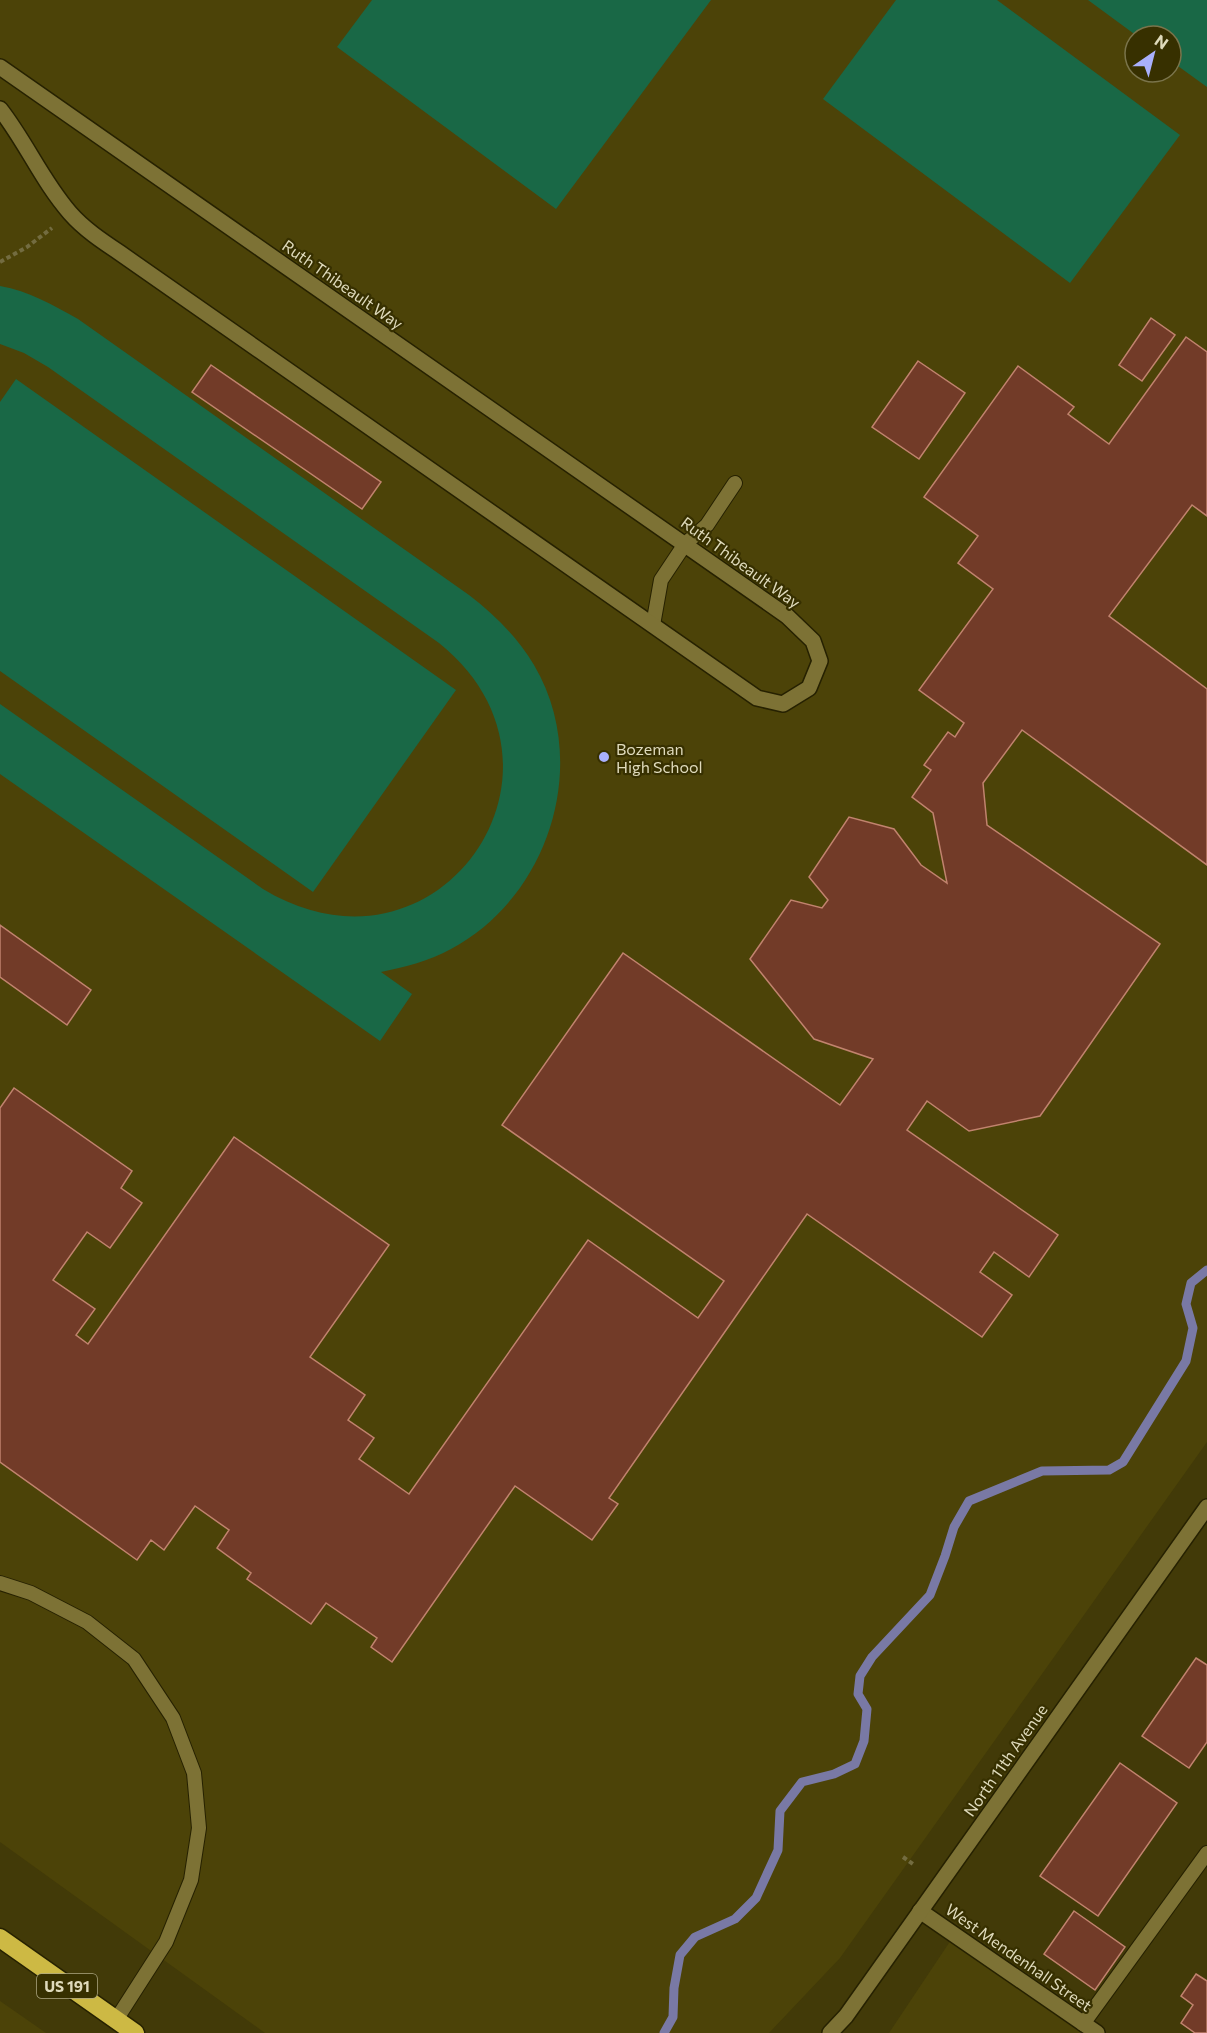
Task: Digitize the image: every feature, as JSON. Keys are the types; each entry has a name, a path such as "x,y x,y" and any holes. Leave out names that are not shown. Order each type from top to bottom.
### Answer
{"highway":[{"name":"US 191","path":"0,1938 135,2033"}],"street":[{"name":"Ruth Thibeault Way","path":"0,67 787,616 813,641 820,661 809,688 783,704 757,698 87,230 55,195 0,109"},
{"name":"North 11th Avenue","path":"830,2033 846,2016 1207,1507"},
{"name":"West Mendenhall Street","path":"920,1911 1096,2033"}],"lane":[{"path":"653,625 661,580 686,544 707,525 735,483"},
{"path":"0,1583 31,1593 87,1622 134,1659 173,1718 194,1773 199,1828 191,1880 166,1942 116,2020"},
{"path":"1083,2024 1207,1853"}],"path":[{"path":"0,262 27,247 52,228"},
{"path":"903,1857 913,1864"}],"shaded area":[{"name":"Bozeman High School","path":"0,0 1207,0 1207,1442 840,1958 769,2033 265,2033 0,1842"},
{"path":"955,1934 1097,2033 889,2033"},
{"path":"0,2001 46,2033 0,2033"}],"green space":[{"path":"372,0 711,0 556,209 337,47"},
{"path":"896,0 997,0 1180,135 1070,283 823,99"},
{"path":"1088,0 1207,0 1207,87 1183,70 1183,24 1123,26"},
{"path":"0,286 31,295 78,319 469,595 505,627 534,665 551,703 559,743 559,784 551,824 536,862 513,896 485,926 443,953 417,963 381,972 412,994 380,1041 0,774 0,704 263,889 327,914 386,913 437,891 475,853 498,804 502,749 483,694 439,643 48,367 24,353 0,344"},
{"path":"16,379 456,690 313,892 0,671 0,402"}],"building":[{"path":"1151,318 1175,335 1142,381 1119,365"},
{"path":"1186,337 1207,352 1207,516 1192,505 1109,616 1207,689 1207,865 1022,730 983,783 987,825 1160,944 1040,1116 969,1131 927,1101 907,1130 1058,1235 1029,1277 994,1252 980,1272 1012,1295 982,1337 807,1214 609,1498 618,1504 592,1540 515,1486 392,1662 371,1647 377,1638 326,1603 311,1624 247,1579 251,1573 217,1548 229,1530 195,1506 164,1550 151,1540 137,1560 0,1462 0,1108 14,1088 132,1171 121,1188 142,1203 110,1248 87,1232 53,1280 95,1309 76,1335 88,1344 234,1137 389,1245 310,1357 365,1395 348,1420 374,1438 359,1459 409,1494 588,1240 698,1318 724,1281 502,1125 623,953 840,1105 873,1059 814,1039 750,959 791,900 822,908 828,900 809,877 849,817 894,829 921,865 947,883 933,813 912,797 931,770 924,765 948,732 955,737 964,723 919,690 993,589 958,563 978,536 924,497 1018,366 1074,407 1068,414 1109,444"},
{"path":"918,361 965,393 919,459 872,427"},
{"path":"211,365 381,482 362,509 192,392"},
{"path":"0,925 91,990 67,1025 0,977"},
{"path":"1196,1658 1207,1665 1207,1742 1189,1768 1142,1736"},
{"path":"1120,1763 1177,1803 1098,1916 1040,1876"},
{"path":"1074,1911 1125,1947 1095,1990 1044,1954"},
{"path":"1196,1974 1207,1981 1207,2033 1195,2033 1181,2023 1193,2005 1181,1996"}],"waterway":[{"path":"664,2033 673,2017 674,1988 680,1955 695,1937 735,1919 756,1898 778,1850 780,1811 802,1782 834,1774 855,1764 864,1741 867,1709 858,1694 860,1676 872,1657 930,1595 954,1527 969,1501 1042,1471 1109,1470 1123,1462 1186,1361 1193,1328 1186,1304 1191,1283 1207,1270"}],"place":[{"name":"Bozeman High School","path":"604,757"}]}
